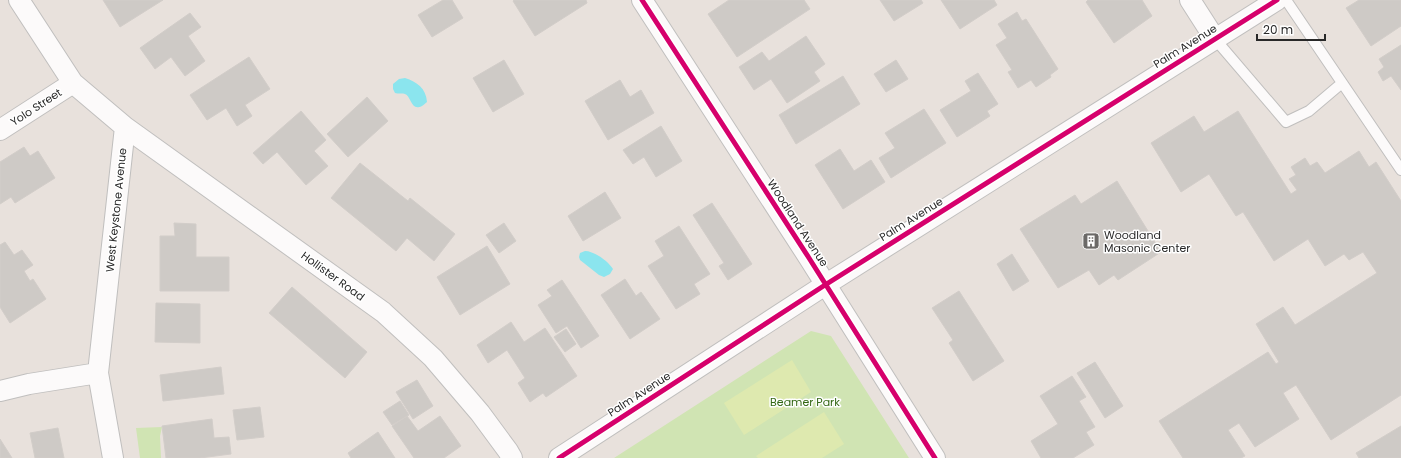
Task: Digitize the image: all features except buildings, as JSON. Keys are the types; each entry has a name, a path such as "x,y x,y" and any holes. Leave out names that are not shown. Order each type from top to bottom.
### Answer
{"street":[{"path":"19,0 73,83 125,127"},
{"name":"Woodland Avenue","path":"642,0 935,458"},
{"path":"1190,0 1215,39"},
{"name":"Palm Avenue","path":"559,458 825,285 1277,0"},
{"name":"Yolo Street","path":"0,130 73,83"},
{"name":"West Keystone Avenue","path":"113,458 98,373 125,127"},
{"name":"Hollister Road","path":"125,127 383,312 433,358 480,413 512,458"},
{"path":"0,391 29,384 98,373"}],"lane":[{"path":"1286,0 1401,170"},
{"path":"1215,39 1286,122 1309,111 1342,83"}],"green space":[{"name":"Beamer Park","path":"811,331 831,336 909,458 614,458"},
{"path":"792,360 811,392 744,435 724,403"},
{"path":"824,412 844,444 822,458 758,458 756,456"},
{"path":"162,427 160,436 161,458 140,458 136,428"}],"water":[{"path":"405,78 413,81 423,89 427,102 422,106 415,107 407,96 404,94 395,93 393,84 399,79"},
{"path":"589,251 608,263 613,269 610,274 604,277 599,275 580,260 580,253"}],"cycle path":[{"path":"642,0 809,258 935,458"},
{"path":"559,458 825,285 1277,0"}],"place":[{"name":"Woodland Masonic Center","path":"1091,241"}]}
